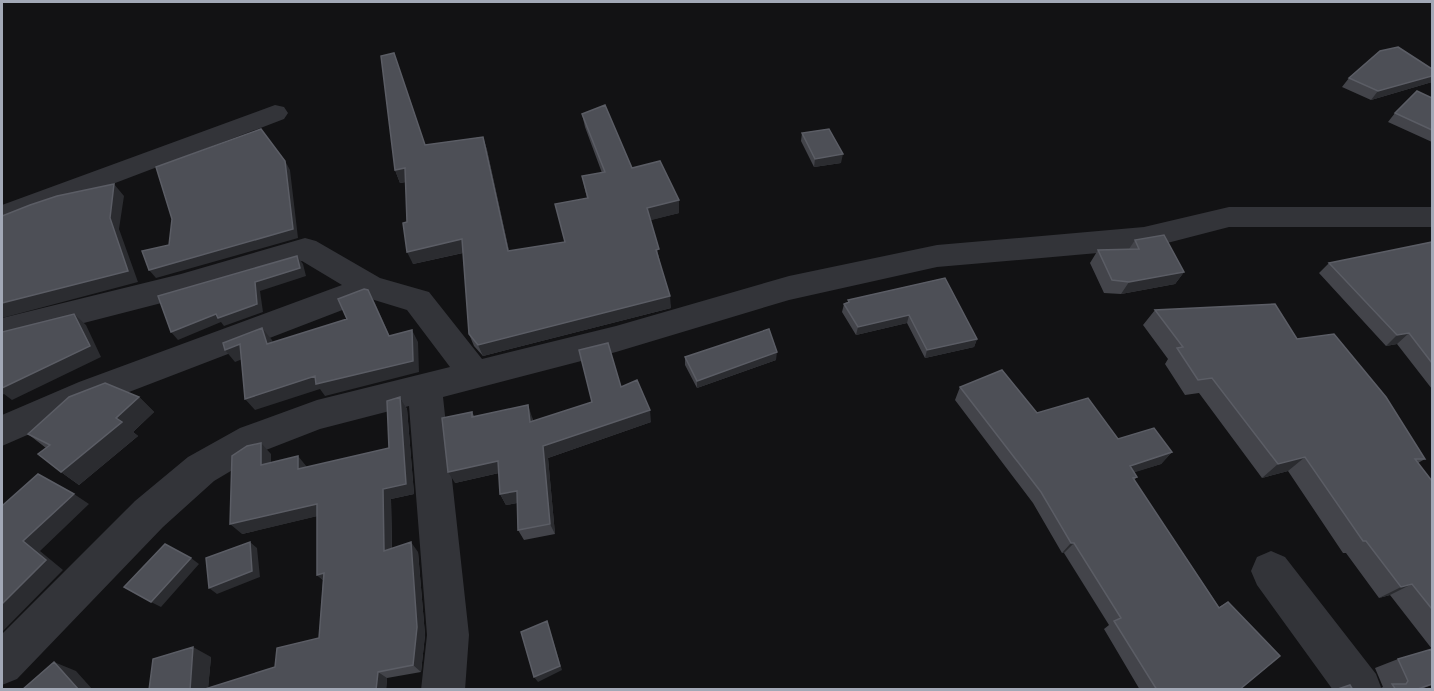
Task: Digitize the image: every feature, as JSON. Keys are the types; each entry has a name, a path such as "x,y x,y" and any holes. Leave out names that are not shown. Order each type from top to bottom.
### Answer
{"street":[{"path":"2,216 275,112"},
{"path":"2,664 149,514 201,469 253,439 317,415 616,339 789,288 937,256 1144,238 1229,217 1432,217"},
{"path":"2,331 181,286 305,249 370,287 418,301 475,375"},
{"path":"2,431 102,388 370,287"},
{"path":"425,387 448,635 443,690"},
{"path":"1271,571 1360,690"}],"building":[{"path":"1398,47 1432,69 1432,76 1378,91 1349,78 1380,51"},
{"path":"394,53 425,145 483,137 508,251 565,242 555,204 588,198 582,176 605,172 582,114 605,105 632,168 660,161 679,200 647,208 659,249 656,250 670,296 478,345 469,334 462,239 407,252 403,223 407,222 405,168 395,170 381,56"},
{"path":"1417,91 1432,98 1432,130 1395,113"},
{"path":"261,129 285,161 293,229 149,270 142,251 169,245 172,219 156,167"},
{"path":"829,129 843,154 815,159 802,133"},
{"path":"114,184 110,218 128,271 2,303 2,216 57,196"},
{"path":"1164,235 1184,272 1129,282 1112,280 1098,250 1139,249 1135,240"},
{"path":"1432,242 1432,363 1409,333 1397,335 1329,263"},
{"path":"297,256 300,268 255,282 257,304 218,318 216,314 171,332 158,296"},
{"path":"945,278 977,339 927,350 909,315 858,327 844,304 849,302 848,300"},
{"path":"364,289 368,290 389,336 412,330 413,361 316,384 315,376 245,399 240,344 225,350 223,343 262,328 267,344 347,319 338,299"},
{"path":"1275,304 1297,339 1334,334 1386,397 1425,459 1415,459 1432,481 1432,609 1412,584 1401,587 1366,541 1363,541 1305,457 1278,464 1212,378 1198,380 1177,348 1183,347 1155,310"},
{"path":"74,314 90,346 2,388 2,332"},
{"path":"769,329 777,352 697,381 685,357"},
{"path":"608,343 621,387 637,380 650,410 543,446 550,524 518,530 517,491 500,494 498,461 448,472 442,418 472,412 472,417 528,405 530,422 592,402 579,350"},
{"path":"1002,370 1037,413 1088,398 1118,439 1154,428 1172,452 1130,466 1137,477 1133,478 1219,608 1228,602 1280,656 1239,690 1157,690 1114,621 1121,618 1074,543 1071,543 1041,492 960,387"},
{"path":"105,383 139,397 116,418 122,422 61,472 38,454 50,445 28,434 69,397"},
{"path":"400,397 406,484 383,489 384,551 411,542 417,627 413,665 378,672 376,690 202,690 275,667 277,648 319,638 324,573 317,575 317,504 230,524 232,456 247,446 261,443 261,465 298,456 298,469 389,448 387,401"},
{"path":"38,474 74,494 23,541 46,560 2,604 2,504"},
{"path":"250,542 252,571 209,588 206,558"},
{"path":"165,544 191,558 151,602 124,587"},
{"path":"547,621 560,666 534,677 521,632"},
{"path":"193,647 190,690 149,690 153,659"},
{"path":"1432,649 1432,684 1415,690 1396,690 1392,684 1406,684 1408,681 1398,659"},
{"path":"54,662 79,690 22,690"},
{"path":"1350,685 1353,690 1335,690"}]}
